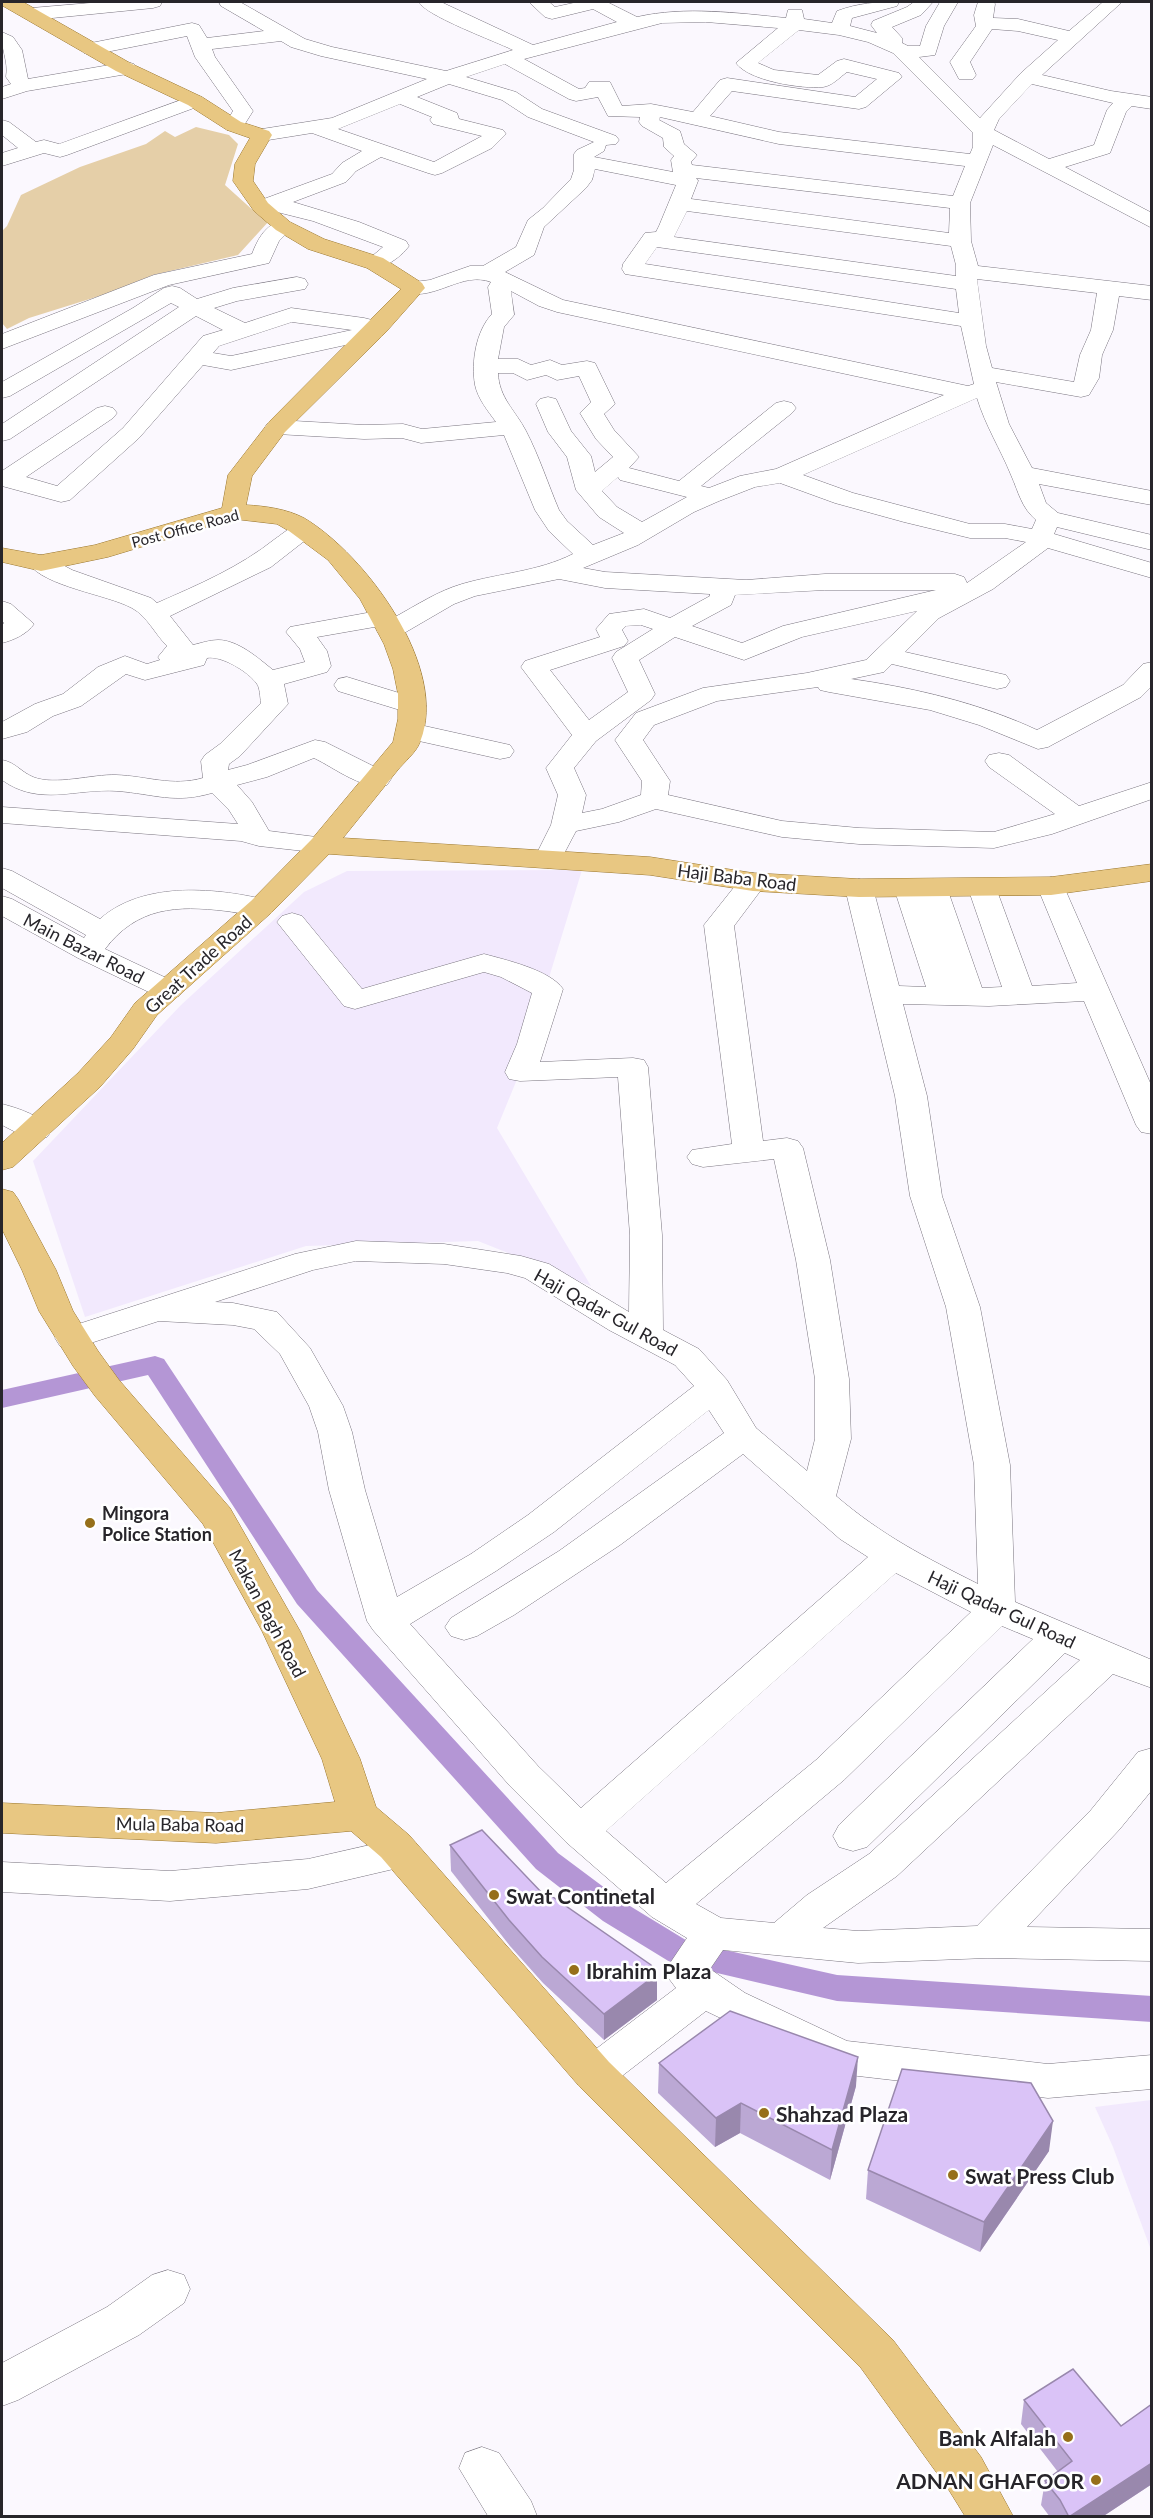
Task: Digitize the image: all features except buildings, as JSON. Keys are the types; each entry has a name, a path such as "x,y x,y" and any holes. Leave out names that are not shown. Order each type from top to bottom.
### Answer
{"main road":[{"path":"23,9 91,49 195,101 234,126 261,135 245,164 243,181 283,226 316,244 375,263 414,288 277,427 240,475 234,512"},
{"name":"Post Office Road","path":"40,563 99,552 234,512 249,512 292,522 339,557 374,600 397,641 412,719"},
{"path":"2,555 40,563"},
{"path":"322,845 406,743 412,719"},
{"name":"Haji Baba Road","path":"322,845 650,866 753,882 859,888 1051,886 1152,872"},
{"name":"Great Trade Road","path":"2,1160 89,1080 122,1043 146,1009 261,907 322,845"},
{"name":"Makan Bagh Road","path":"2,1199 39,1270 56,1311 78,1348 107,1388 217,1517 286,1641 341,1759 359,1815"},
{"path":"359,1815 403,1853 596,2072 877,2354 964,2472 990,2517"},
{"name":"Mula Baba Road","path":"2,1818 216,1828 359,1815"},
{"path":"596,2072 817,2279 885,2348 970,2463 1003,2517"}],"street":[{"path":"2,16 23,9 153,2"},
{"path":"228,2 298,43 328,52 446,77 509,96 535,113 609,140 585,154 586,169 579,186 548,216 535,224 526,250 495,276"},
{"path":"428,2 466,24 485,29 531,51"},
{"path":"538,2 552,13 596,3 633,24"},
{"path":"698,2 711,16"},
{"path":"790,2 794,5 795,24"},
{"path":"839,29 844,15 859,5 890,2"},
{"path":"924,2 914,11 880,25 981,147"},
{"path":"261,135 317,128 337,123 446,77 507,57 662,17 711,16 839,29 898,49 928,51 938,21 950,2"},
{"path":"965,2 985,18"},
{"path":"1113,2 1028,77 990,117 960,208 960,241 979,384 1023,474 1045,528 1152,571"},
{"path":"938,21 985,18 1073,38"},
{"path":"966,75 960,62 985,18"},
{"path":"795,24 746,63 752,69 782,76 822,81 844,65 892,77 859,103 726,84 703,112 807,126 903,135 981,147 1047,166 1152,222"},
{"path":"91,49 192,29 201,44 205,57 243,111 234,126"},
{"path":"201,44 282,35"},
{"path":"2,38 11,44 18,72 16,77 23,86"},
{"path":"507,57 576,95 591,93 596,86 603,86 615,112 651,110 697,118 779,138 981,147"},
{"path":"2,93 23,86 127,68"},
{"path":"1028,77 1127,99 1152,102"},
{"path":"101,116 173,90"},
{"path":"317,128 435,170 485,144 496,134 440,120 450,117 399,97"},
{"path":"1047,166 1103,149 1117,110 1127,99"},
{"path":"2,126 28,145 44,146 60,152 195,101"},
{"path":"651,110 649,122 673,135 674,147 687,154 681,160 682,170 727,177 911,196 918,200 960,208"},
{"path":"2,160 55,131"},
{"path":"266,205 339,178 348,167 378,150"},
{"path":"585,161 688,181 670,226 662,238 646,247 633,269 648,272 968,288 1109,288 1152,293"},
{"path":"918,200 931,181"},
{"path":"687,184 960,208"},
{"path":"678,203 960,241"},
{"path":"266,205 328,218 367,231 399,246 375,263"},
{"path":"2,342 167,286 261,258 270,238 283,226"},
{"path":"670,226 701,230 706,234 757,242 968,288"},
{"path":"646,247 968,288"},
{"path":"414,288 433,286 470,272 495,276 543,301 708,339 979,384 1081,390 1088,378 1091,355 1102,330 1109,288"},
{"path":"495,276 503,315 493,326 486,366 487,386 494,402 512,427 547,510 558,526 590,555"},
{"path":"2,434 195,307 233,295 297,284"},
{"path":"167,286 195,307 243,332"},
{"path":"2,391 141,313 167,286"},
{"path":"620,298 727,323 708,339"},
{"path":"7,483 61,495 131,433 211,341 291,315 375,330"},
{"path":"199,357 231,363 375,330"},
{"path":"486,366 518,366 527,373 550,367 557,373 587,368 603,404 592,413 604,434 627,457 588,490"},
{"path":"161,426 190,389 174,383"},
{"path":"270,681 279,676 302,673 318,666 318,658 299,632 387,625 468,590 559,571 590,555 629,540 685,507 749,481 782,475 979,384"},
{"path":"548,404 560,432 579,456 588,490 608,512 642,533"},
{"path":"683,489 783,408"},
{"path":"7,483 105,413"},
{"path":"277,427 364,432 402,431 422,436 512,427"},
{"path":"1023,474 1152,498"},
{"path":"628,475 711,496"},
{"path":"782,475 844,498 970,531 1045,528 1152,543"},
{"path":"654,800 657,781 629,740 645,718 712,694 807,681 875,666 930,613 984,584 1037,546 1045,528"},
{"path":"154,614 208,590 262,562 303,530"},
{"path":"40,563 63,575 142,603 181,646 171,657 218,648 243,659 270,681 275,704 230,750 215,761 213,775 239,804 259,838"},
{"path":"559,571 605,580 746,588 836,582 938,581 984,584"},
{"path":"586,735 534,667 615,641 609,629 618,619 644,617 744,652 764,640 930,600 984,584"},
{"path":"548,859 565,825 572,795 560,768 586,735 642,694 625,658 670,628 722,600 724,587"},
{"path":"2,609 21,624 2,635"},
{"path":"2,731 18,726 44,710 72,700 108,673 125,664 145,672 200,658 218,648"},
{"path":"886,655 997,681"},
{"path":"807,681 872,689 971,713 1038,741 1132,691 1152,670"},
{"path":"347,685 412,719 500,751"},
{"path":"2,768 25,784 47,788 116,783 160,790 188,791 218,783 315,748 377,778"},
{"path":"999,761 1077,817"},
{"path":"565,825 609,816 654,800 782,829 869,837 994,840 1077,817 1152,790"},
{"path":"2,815 245,833 259,838 322,845"},
{"path":"2,877 96,942 114,922 136,908 172,900 218,901 261,907"},
{"path":"749,1153 719,925 753,882"},
{"path":"1051,886 1152,1125"},
{"path":"666,1906 830,1770 997,1609 990,1454 963,1307 926,1196 911,1096 859,888"},
{"path":"921,888 957,996"},
{"path":"982,888 1020,995"},
{"name":"Main Bazar Road","path":"2,905 96,942 168,990"},
{"path":"292,922 355,1000 484,963 511,971 548,989 532,1044 520,1072 633,1067 646,1235 646,1334"},
{"path":"886,995 1020,995 1095,991"},
{"path":"2,1113 36,1130"},
{"path":"703,1157 787,1148 813,1260 832,1379 833,1439 817,1499"},
{"name":"Haji Qadar Gul Road","path":"78,1348 161,1311 307,1261 356,1251 444,1254 509,1263 537,1271 621,1322 687,1357 715,1388 730,1417 744,1436 853,1530 892,1556 997,1609 1107,1658 1152,1675"},
{"path":"161,1311 233,1314 265,1320 293,1348 326,1406 335,1432 347,1490 386,1621 524,1776 580,1831 666,1906 704,1957 730,2005 841,2057 1048,2081 1152,2072"},
{"path":"386,1621 514,1542 600,1479 672,1419 715,1388"},
{"path":"464,1627 512,1600 609,1535 744,1436"},
{"path":"580,1831 892,1556"},
{"path":"853,1836 1059,1636"},
{"path":"782,1940 821,1906 883,1865 1107,1658"},
{"path":"987,1941 1105,1820 1152,1762"},
{"path":"2,1877 170,1886 308,1874 403,1853"},
{"path":"596,2072 704,1957 782,1940 858,1947 987,1941 1152,1945"},
{"path":"2,2386 123,2321 168,2289"},
{"path":"482,2468 514,2517"}],"shaded area":[{"path":"196,127 229,135 238,144 225,185 257,214 269,221 238,255 153,275 109,293 29,318 7,329 2,323 2,231 7,226 21,195 80,167 146,144 165,131 175,137"},
{"path":"582,870 520,1072 497,1128 591,1286 478,1241 306,1246 85,1317 33,1161 181,1005 304,892 347,871"},
{"path":"1152,2100 1151,2250 1113,2147 1095,2107"}],"waterway":[{"path":"2,1399 155,1365 307,1597 547,1861 614,1912 681,1953 837,1988 1152,2009"}],"place":[{"name":"Mingora Police Station","path":"90,1523"},
{"name":"Swat Continetal","path":"494,1895"},
{"name":"Ibrahim Plaza","path":"574,1970"},
{"name":"Shahzad Plaza","path":"764,2113"},
{"name":"Swat Press Club","path":"953,2175"},
{"name":"Bank Alfalah","path":"1068,2437"},
{"name":"ADNAN GHAFOOR","path":"1096,2480"}]}
